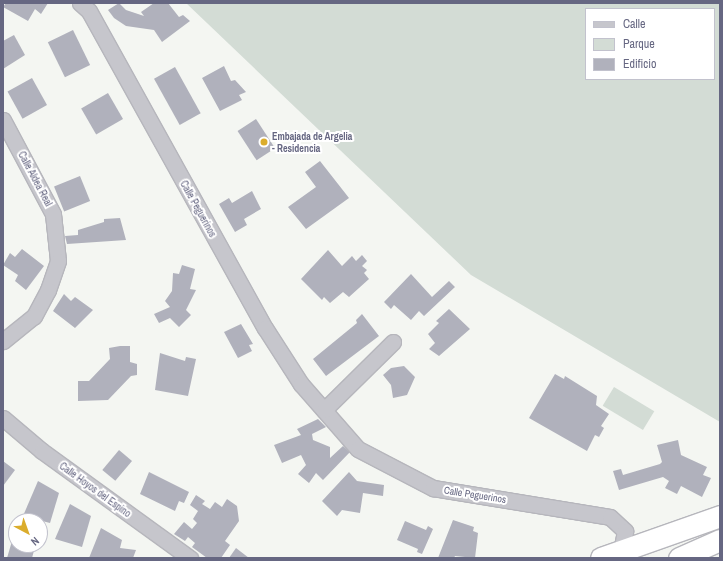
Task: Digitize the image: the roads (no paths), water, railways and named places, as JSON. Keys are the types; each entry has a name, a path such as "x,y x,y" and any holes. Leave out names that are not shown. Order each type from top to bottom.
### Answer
{"highway":[{"path":"601,558 720,516"},
{"path":"679,558 720,540"}],"street":[{"name":"Calle Peguerinos","path":"80,3 89,11 265,328 302,384 358,450 433,488 610,516 625,530 621,551"},
{"name":"Calle Aldea Real","path":"3,120 53,214 58,261 48,290 34,316 3,341"},
{"path":"324,410 394,342"},
{"name":"Calle Hoyos del Espino","path":"3,418 42,451 190,558"}],"place":[{"name":"Embajada de Argelia - Residencia","path":"264,142"}]}
